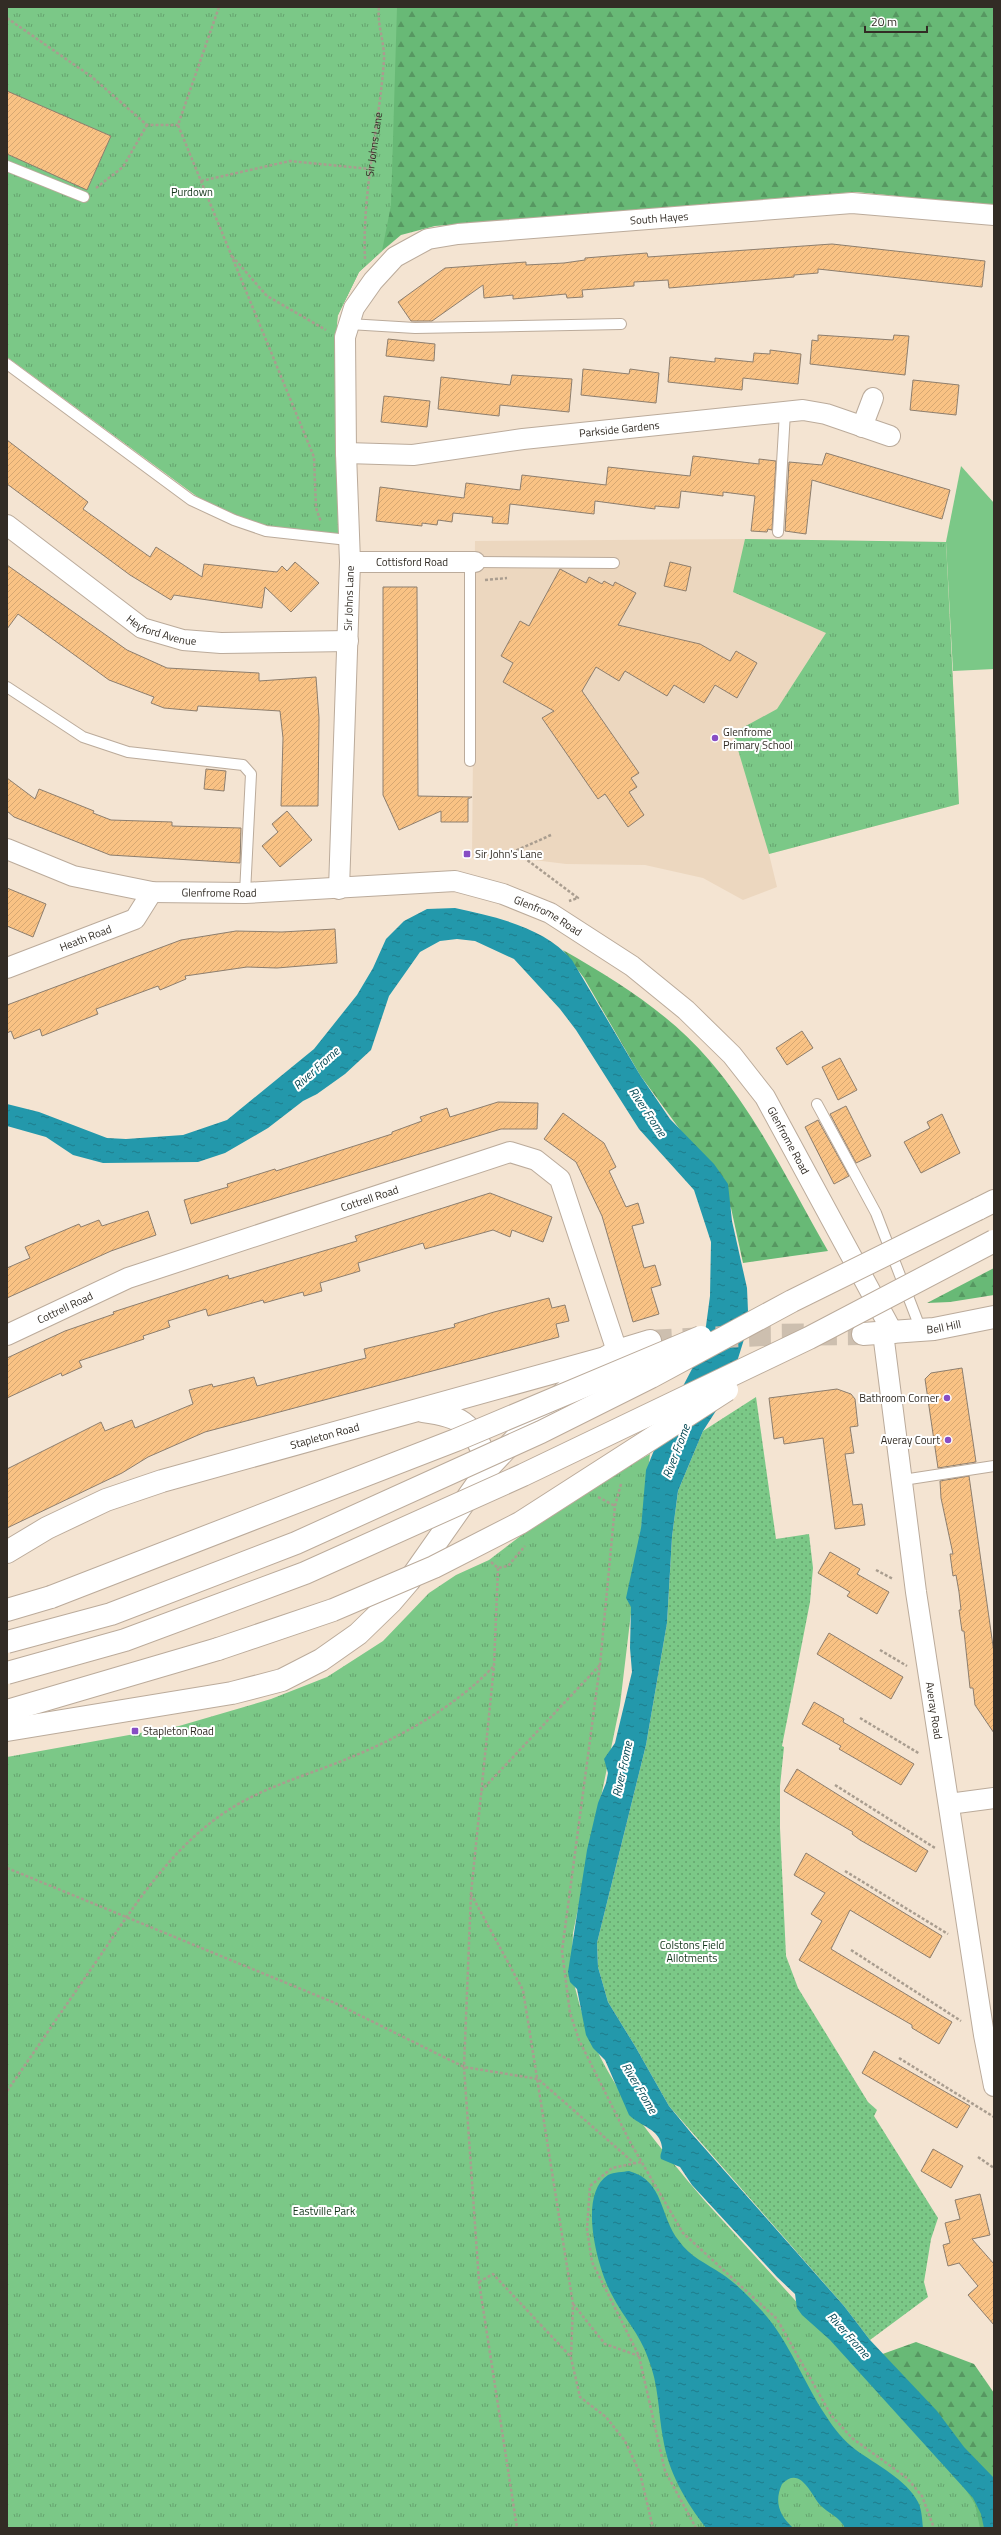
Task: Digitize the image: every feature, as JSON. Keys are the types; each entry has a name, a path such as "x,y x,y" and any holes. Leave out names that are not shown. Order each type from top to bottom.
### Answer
{"main road":[{"path":"7,1642 111,1614 296,1543 541,1432 651,1377 792,1302 986,1205"},
{"path":"7,1673 125,1640 305,1573 523,1475 809,1338 994,1241"},
{"path":"7,1610 50,1598 456,1440 648,1358 792,1302"},
{"name":"Bell Hill","path":"880,1334 921,1330 994,1317"},
{"path":"7,1711 218,1649 332,1610 434,1567 520,1523 809,1338"},
{"name":"Stapleton Road","path":"7,1552 47,1528 106,1500 162,1481 611,1355 650,1341"},
{"path":"7,1730 232,1693 282,1680 321,1660 358,1634 391,1602 409,1581 489,1467 541,1412 611,1355"},
{"path":"416,1410 447,1414 460,1420 470,1428 489,1467"}],"street":[{"name":"South Hayes","path":"350,323 372,281 395,258 428,239 458,234 852,203 994,215"},
{"name":"Sir Johns Lane","path":"339,889 350,562 338,539 346,453 350,323"},
{"path":"862,427 873,398"},
{"name":"Parkside Gardens","path":"346,453 414,455 523,439 802,410 826,414 890,436"},
{"name":"Heyford Avenue","path":"7,525 142,628 183,640 222,643 348,642"},
{"name":"Cottisford Road","path":"350,562 472,562"},
{"name":"Glenfrome Road","path":"7,849 73,876 152,892 245,893 339,889 456,881 503,894 550,913 632,966 686,1010 732,1055 765,1097 880,1334"},
{"name":"Heath Road","path":"7,968 135,919 152,892"},
{"name":"Cottrell Road","path":"7,1335 128,1278 510,1152 536,1160 560,1179 611,1355"},
{"name":"Averay Road","path":"880,1334 903,1480 916,1592 970,1948 994,2086"},
{"path":"949,1804 994,1798"}],"lane":[{"path":"7,166 84,197"},
{"path":"350,323 415,328 621,324"},
{"path":"7,364 191,500 234,520 266,531 338,539"},
{"path":"778,532 785,412"},
{"path":"470,761 472,562 614,563"},
{"path":"7,687 84,737 128,752 243,765 251,774 245,893"},
{"path":"817,1104 876,1213 921,1330"},
{"path":"903,1480 994,1466"}],"path":[{"path":"219,7 178,125 314,458 316,508 322,527 338,539"},
{"name":"Sir Johns Lane","path":"372,281 365,258 370,169 384,60 377,21 379,7"},
{"path":"7,18 92,76 147,124 178,125"},
{"path":"84,197 123,167 147,124"},
{"path":"201,181 290,161 370,169"},
{"path":"230,253 267,296 320,328 350,323"},
{"path":"550,913 556,904 578,898 515,851 551,835"},
{"path":"615,1506 600,1665 562,1951 570,2013 579,2040 641,2162 683,2233 777,2319 831,2415 852,2438 907,2478 922,2496 934,2528"},
{"path":"498,1568 494,1666 480,1791 471,1894 464,2067 479,2282 517,2528"},
{"path":"480,1791 600,1665"},
{"path":"7,2091 127,1916 180,1848 221,1815 281,1783 348,1759 402,1734 474,1687 494,1666"},
{"path":"860,1718 943,1768"},
{"path":"835,1785 957,1862"},
{"path":"7,1868 127,1916 334,2003 464,2067 538,2078 634,2163"},
{"path":"845,1872 970,1948"},
{"path":"471,1894 523,1990 573,2304 571,2358 580,2396 606,2417 625,2442 640,2474 653,2528"},
{"path":"851,1950 984,2035"},
{"path":"899,2058 994,2117"},
{"path":"978,2157 994,2168"},
{"path":"641,2162 612,2168 590,2186 587,2229 592,2262 639,2356 665,2471 696,2528"},
{"path":"479,2282 493,2274 571,2358"},
{"path":"573,2304 605,2344 639,2356"}],"shaded area":[{"name":"Glenfrome Primary School","path":"745,539 946,542 959,804 769,854 777,887 743,900 703,878 645,865 566,864 495,855 472,858 475,541"}],"green space":[{"name":"Purdown","path":"7,7 397,7 391,205 382,251 359,272 338,315 338,535 273,528 237,516 199,498 7,357"},
{"path":"291,7 994,7 994,220 977,204 856,192 435,226 401,235 359,272 338,315"},
{"path":"961,466 994,503 994,669 953,671 946,542"},
{"path":"745,539 946,542 959,804 769,854 733,733 777,709 826,633 733,592"},
{"path":"563,950 622,986 660,1013 710,1061 759,1129 828,1251 743,1263 731,1208 681,1131 640,1075 584,978"},
{"path":"994,1268 994,1295 950,1302 927,1303"},
{"name":"Colstons Field Allotments","path":"756,1397 776,1539 809,1534 813,1568 810,1602 782,1746 784,1747 780,1786 780,1828 786,1956 798,1988 868,2102 877,2110 874,2116 938,2218 931,2239 924,2282 928,2297 870,2340 844,2306 669,2106 608,2002 598,1967 597,1943 646,1745 667,1623 672,1537 678,1491 703,1431"},
{"name":"Eastville Park","path":"650,1454 620,1705 573,1933 571,1969 577,1995 586,2024 598,2052 628,2104 646,2129 704,2200 962,2484 975,2504 980,2528 7,2528 7,1757 179,1726 271,1699 327,1677 383,1641 429,1593 456,1575 489,1560 569,1499"},
{"path":"916,2342 974,2364 994,2393 994,2528 940,2528 863,2361"}],"water":[{"name":"River Frome","path":"455,908 487,915 533,931 548,939 572,960 640,1075 670,1119 714,1164 728,1184 732,1221 747,1288 748,1311 746,1333 730,1384 721,1403 703,1431 678,1491 672,1537 667,1623 646,1745 597,1943 598,1967 608,2002 669,2106 844,2306 870,2340 937,2411 964,2447 993,2477 994,2528 984,2528 981,2514 973,2498 830,2340 802,2315 797,2308 795,2294 777,2277 692,2185 680,2167 661,2159 660,2156 662,2147 658,2136 649,2128 629,2115 605,2060 593,2048 586,2035 577,1989 570,1982 568,1972 587,1850 598,1803 606,1783 608,1773 604,1759 615,1743 632,1672 630,1648 631,1607 626,1598 641,1528 646,1470 670,1411 693,1367 706,1326 710,1296 711,1242 694,1190 639,1129 576,1030 560,1009 514,959 475,941 457,939 440,941 420,952 389,996 371,1050 345,1074 317,1094 303,1101 268,1128 225,1153 198,1162 103,1163 73,1155 46,1137 7,1126 7,1104 39,1112 107,1138 126,1139 183,1135 227,1120 314,1049 357,995 373,968 386,939 404,921 427,909"},
{"path":"629,2171 641,2176 655,2191 673,2231 683,2246 743,2291 772,2323 781,2336 829,2421 847,2443 890,2473 913,2494 920,2508 923,2528 845,2528 837,2518 820,2505 800,2479 794,2478 788,2479 782,2484 778,2497 781,2513 793,2528 706,2528 685,2497 669,2463 665,2451 652,2368 641,2341 616,2303 601,2269 596,2251 592,2215 594,2199 599,2185 608,2175"}],"building":[{"path":"7,91 111,136 87,190 7,154"},
{"path":"832,244 985,261 982,287 818,269 818,273 794,275 794,277 669,288 668,280 634,282 634,286 582,290 583,297 567,298 566,294 513,299 513,295 484,298 483,285 432,321 411,321 398,302 445,268 526,262 526,265 564,263 585,260 585,258 647,253 648,257"},
{"path":"818,335 893,340 894,335 909,336 905,375 810,364 812,340 818,341"},
{"path":"388,339 435,344 434,361 386,356"},
{"path":"770,350 801,354 798,384 743,378 742,390 668,382 670,357 715,362 715,358 753,362 754,353 770,354"},
{"path":"583,369 629,374 630,369 659,373 656,403 581,395"},
{"path":"512,375 572,379 569,412 500,405 499,416 438,409 441,377 510,385"},
{"path":"913,380 959,385 956,415 910,410"},
{"path":"384,396 430,401 427,427 381,422"},
{"path":"7,440 88,502 83,509 150,557 156,547 202,577 204,564 277,572 282,566 287,571 295,562 319,583 291,612 265,587 262,608 174,595 171,600 130,575 7,484"},
{"path":"826,453 950,490 942,519 812,480 806,534 785,531 789,462 822,465"},
{"path":"693,456 759,464 759,459 776,461 772,530 768,529 767,532 751,531 755,496 723,492 723,496 681,491 679,508 655,506 655,509 595,501 594,514 510,504 508,524 492,523 493,517 453,513 452,522 438,520 437,525 422,523 422,526 376,521 380,487 464,498 466,483 520,490 522,475 606,485 608,467 690,476"},
{"path":"670,562 691,567 686,591 664,586"},
{"path":"7,565 127,650 167,668 259,673 259,681 316,677 319,718 318,806 281,806 283,738 280,711 198,706 197,711 164,708 151,703 154,697 109,680 18,614 7,629"},
{"path":"560,569 586,583 589,577 602,584 604,581 613,586 615,582 636,593 618,625 700,644 730,661 736,651 757,663 737,698 715,685 704,703 674,685 667,696 625,671 619,681 596,667 582,691 639,773 631,778 637,787 629,792 644,815 628,827 605,794 598,799 542,718 554,711 503,682 513,663 501,656 520,621 529,626"},
{"path":"383,587 417,587 418,796 472,797 468,799 468,822 441,822 441,811 399,830 383,795"},
{"path":"206,769 226,771 224,791 204,789"},
{"path":"7,778 35,799 39,789 94,811 93,813 111,820 172,822 172,826 241,828 240,863 110,855 14,817 7,811"},
{"path":"287,811 312,840 280,867 262,846 278,832 272,824"},
{"path":"7,888 46,904 33,937 7,926"},
{"path":"335,929 337,963 277,968 247,967 185,976 186,979 160,990 158,986 96,1009 98,1014 42,1036 40,1029 14,1039 11,1031 7,1033 7,1005 181,940 236,931 282,932"},
{"path":"802,1031 813,1048 787,1065 776,1048"},
{"path":"840,1058 857,1090 838,1100 822,1067"},
{"path":"498,1102 538,1103 537,1129 501,1129 191,1224 184,1200 228,1187 227,1184 275,1169 276,1171 392,1134 392,1132 422,1121 420,1117 447,1108 450,1117"},
{"path":"846,1106 871,1156 856,1163 830,1114"},
{"path":"563,1113 604,1143 616,1167 609,1171 626,1207 638,1203 644,1223 632,1226 644,1268 655,1265 661,1285 651,1288 659,1314 633,1322 602,1216 576,1162 544,1139"},
{"path":"942,1114 960,1153 921,1173 904,1142 930,1128 927,1122"},
{"path":"818,1120 849,1176 834,1184 805,1127"},
{"path":"490,1193 552,1217 543,1242 512,1230 510,1237 493,1230 425,1249 423,1243 358,1263 360,1271 320,1283 322,1291 304,1296 303,1292 264,1303 263,1300 208,1316 206,1309 168,1321 170,1327 143,1336 144,1339 79,1361 82,1367 62,1376 61,1373 7,1398 7,1358 65,1331 114,1314 113,1312 228,1275 229,1279 357,1241 355,1236"},
{"path":"148,1211 156,1235 111,1251 7,1298 7,1268 30,1258 25,1247 79,1224 81,1227 99,1220 102,1226"},
{"path":"549,1298 552,1308 565,1305 569,1321 556,1324 559,1337 205,1432 148,1457 122,1473 7,1528 7,1469 101,1422 105,1431 132,1420 135,1428 193,1404 189,1390 212,1384 213,1387 254,1377 257,1386 366,1358 364,1349 455,1327 454,1324"},
{"path":"962,1368 976,1462 938,1468 925,1379 931,1373"},
{"path":"837,1389 851,1394 855,1399 858,1426 850,1427 854,1453 845,1454 853,1505 862,1504 865,1525 835,1529 823,1438 784,1444 783,1437 774,1439 769,1398"},
{"path":"969,1476 994,1653 994,1733 975,1705 973,1688 970,1688 964,1631 962,1631 959,1610 961,1610 959,1592 956,1575 953,1576 950,1554 953,1554 941,1498 940,1481"},
{"path":"830,1552 860,1569 857,1574 889,1592 877,1614 847,1596 850,1592 818,1573"},
{"path":"829,1633 903,1677 891,1699 817,1654"},
{"path":"814,1702 844,1719 843,1722 914,1764 901,1785 839,1749 841,1746 802,1724"},
{"path":"797,1769 928,1851 916,1872 860,1840 852,1834 853,1832 784,1791"},
{"path":"806,1853 942,1936 930,1958 850,1910 831,1949 952,2022 939,2044 912,2028 912,2025 799,1960 822,1921 811,1914 825,1893 794,1875"},
{"path":"874,2051 970,2106 957,2128 862,2073"},
{"path":"933,2149 963,2166 951,2188 921,2171"},
{"path":"980,2194 990,2235 972,2239 994,2264 994,2325 968,2295 978,2286 959,2263 948,2266 943,2245 950,2243 945,2223 960,2219 955,2200"}],"tunnel":[{"path":"650,1341 763,1335 863,1334"}],"place":[{"name":"Glenfrome Primary School","path":"715,738"},
{"name":"Sir John's Lane","path":"467,854"},
{"name":"Bathroom Corner","path":"947,1398"},
{"name":"Averay Court","path":"948,1440"},
{"name":"Stapleton Road","path":"135,1731"}]}
